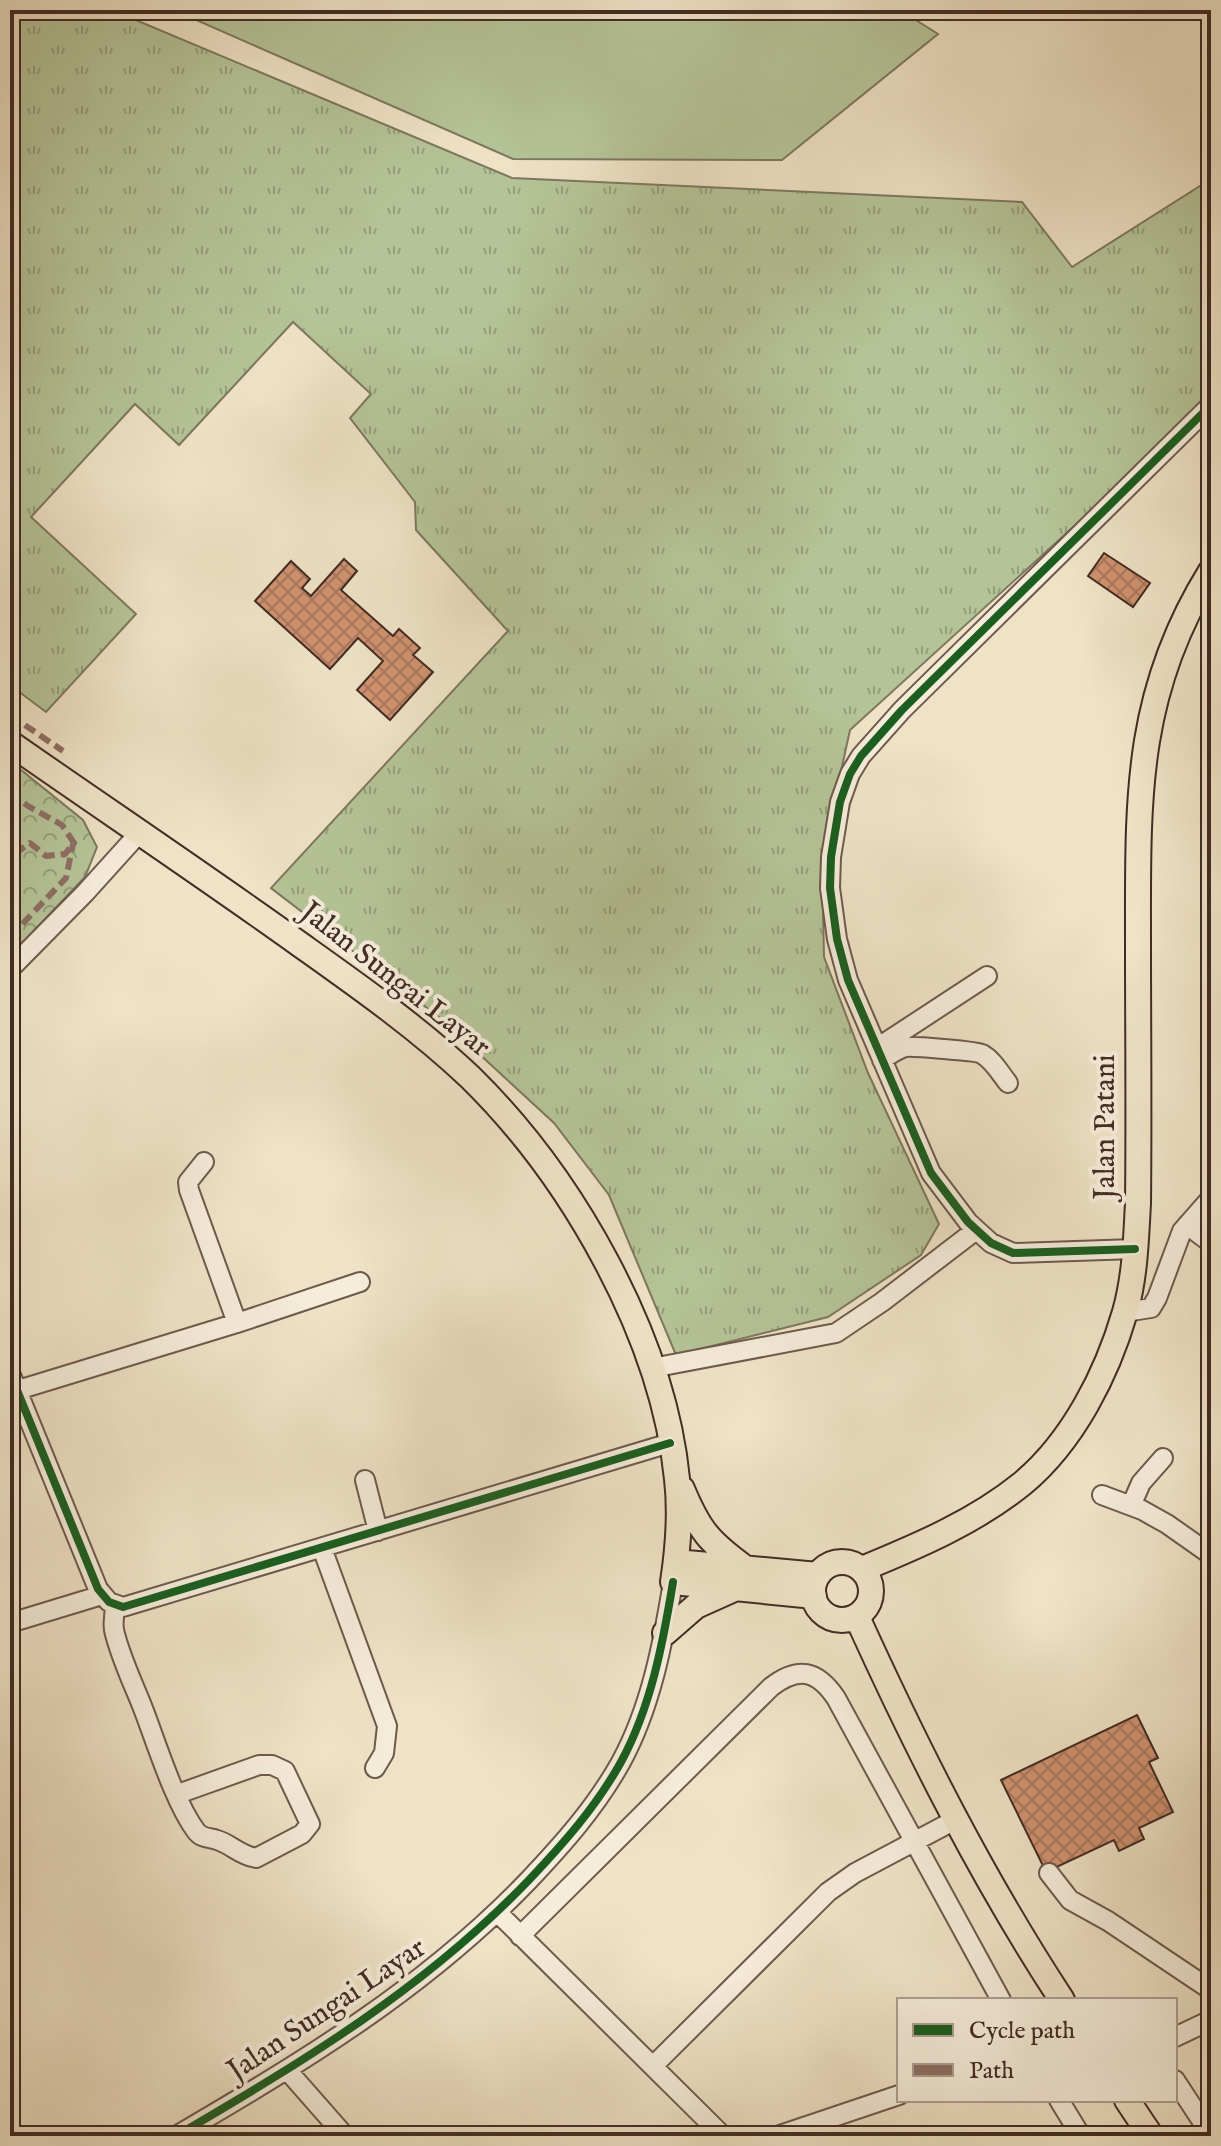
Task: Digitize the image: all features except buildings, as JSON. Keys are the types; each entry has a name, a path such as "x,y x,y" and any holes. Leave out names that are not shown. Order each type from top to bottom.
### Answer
{"main road":[{"name":"Jalan Patani","path":"862,1569 962,1524 1023,1483 1057,1448 1094,1389 1125,1312 1135,1249 1138,1171 1138,850 1142,765 1158,685 1194,598 1211,571"},
{"name":"Jalan Sungai Layar","path":"10,743 141,831 392,1012 471,1079 519,1132 574,1208 624,1297 652,1368 677,1480 674,1572"},
{"path":"677,1480 694,1519 741,1578"},
{"path":"842,1562 862,1569 869,1580 871,1598 866,1609 857,1617 846,1620 830,1618 821,1611 816,1586 828,1565 842,1562"},
{"path":"674,1572 816,1586"},
{"path":"665,1633 696,1606 741,1578"},
{"path":"857,1617 955,1820 1024,1943 1061,1998"},
{"path":"1128,2102 1151,2136"}],"street":[{"path":"1135,1249 1013,1253 1001,1250 976,1230 943,1191 931,1173 848,980 832,912 831,857 840,802 850,774 861,756 918,693 1211,405"},
{"path":"10,969 141,831"},
{"path":"879,1054 987,976"},
{"path":"879,1054 913,1046 977,1052 987,1057 1008,1083"},
{"path":"204,1162 188,1182 189,1190 237,1323"},
{"path":"1125,1312 1151,1308 1175,1244 1211,1198"},
{"path":"1187,1225 1211,1243"},
{"path":"652,1368 836,1333 976,1230"},
{"path":"178,1794 259,1765 272,1765 285,1771 310,1824 302,1834 256,1858 203,1837 196,1831 178,1794 118,1640 109,1600 90,1572 14,1382 237,1323 360,1282"},
{"path":"10,1623 109,1600 131,1607 670,1443"},
{"path":"1131,1506 1141,1483 1163,1458"},
{"path":"365,1480 378,1531"},
{"path":"1102,1495 1167,1524 1211,1555"},
{"path":"322,1548 387,1726 384,1753 375,1768"},
{"name":"Jalan Sungai Layar","path":"176,2136 287,2070 410,1987 497,1912 552,1856 596,1805 639,1721 665,1633 674,1572"},
{"path":"520,1936 771,1687 790,1676 812,1675 825,1683 872,1760 1000,1998"},
{"path":"653,2066 828,1892 855,1873 955,1820"},
{"path":"1049,1873 1070,1900 1108,1921 1211,1990"},
{"path":"497,1912 723,2136"},
{"path":"1211,1951 1211,1974"},
{"path":"1177,2036 1211,2020"},
{"path":"287,2070 345,2136"},
{"path":"1177,2083 1211,2135"},
{"path":"777,2136 897,2096"},
{"path":"1060,2102 1081,2136"}],"green space":[{"path":"10,10 112,10 512,178 1022,202 1072,267 1211,179 1211,426 1187,415 1092,510 850,730 822,859 824,957 868,1073 939,1224 921,1255 828,1317 676,1355 609,1195 554,1123 440,1018 271,888 508,631 416,530 415,502 350,418 371,394 293,322 179,445 135,404 31,517 136,614 46,712 10,685"},
{"path":"179,10 900,10 938,34 782,160 513,159"},
{"path":"10,761 83,820 97,847 85,877 10,956"}],"marked path":[{"path":"10,715 63,751"},
{"path":"10,792 62,825 74,843 65,854 46,856 30,843 10,857"},
{"path":"10,937 66,878 73,844"}],"cycle path":[{"path":"1135,1249 1013,1253 991,1243 968,1222 931,1173 848,980 837,939 830,888 831,857 840,802 850,774 861,756 902,710 1211,405"},
{"path":"10,1373 98,1589 109,1602 123,1607 670,1443"},
{"path":"176,2136 316,2051 405,1989 488,1920 554,1853 601,1794 631,1741 654,1674 673,1582"}]}
